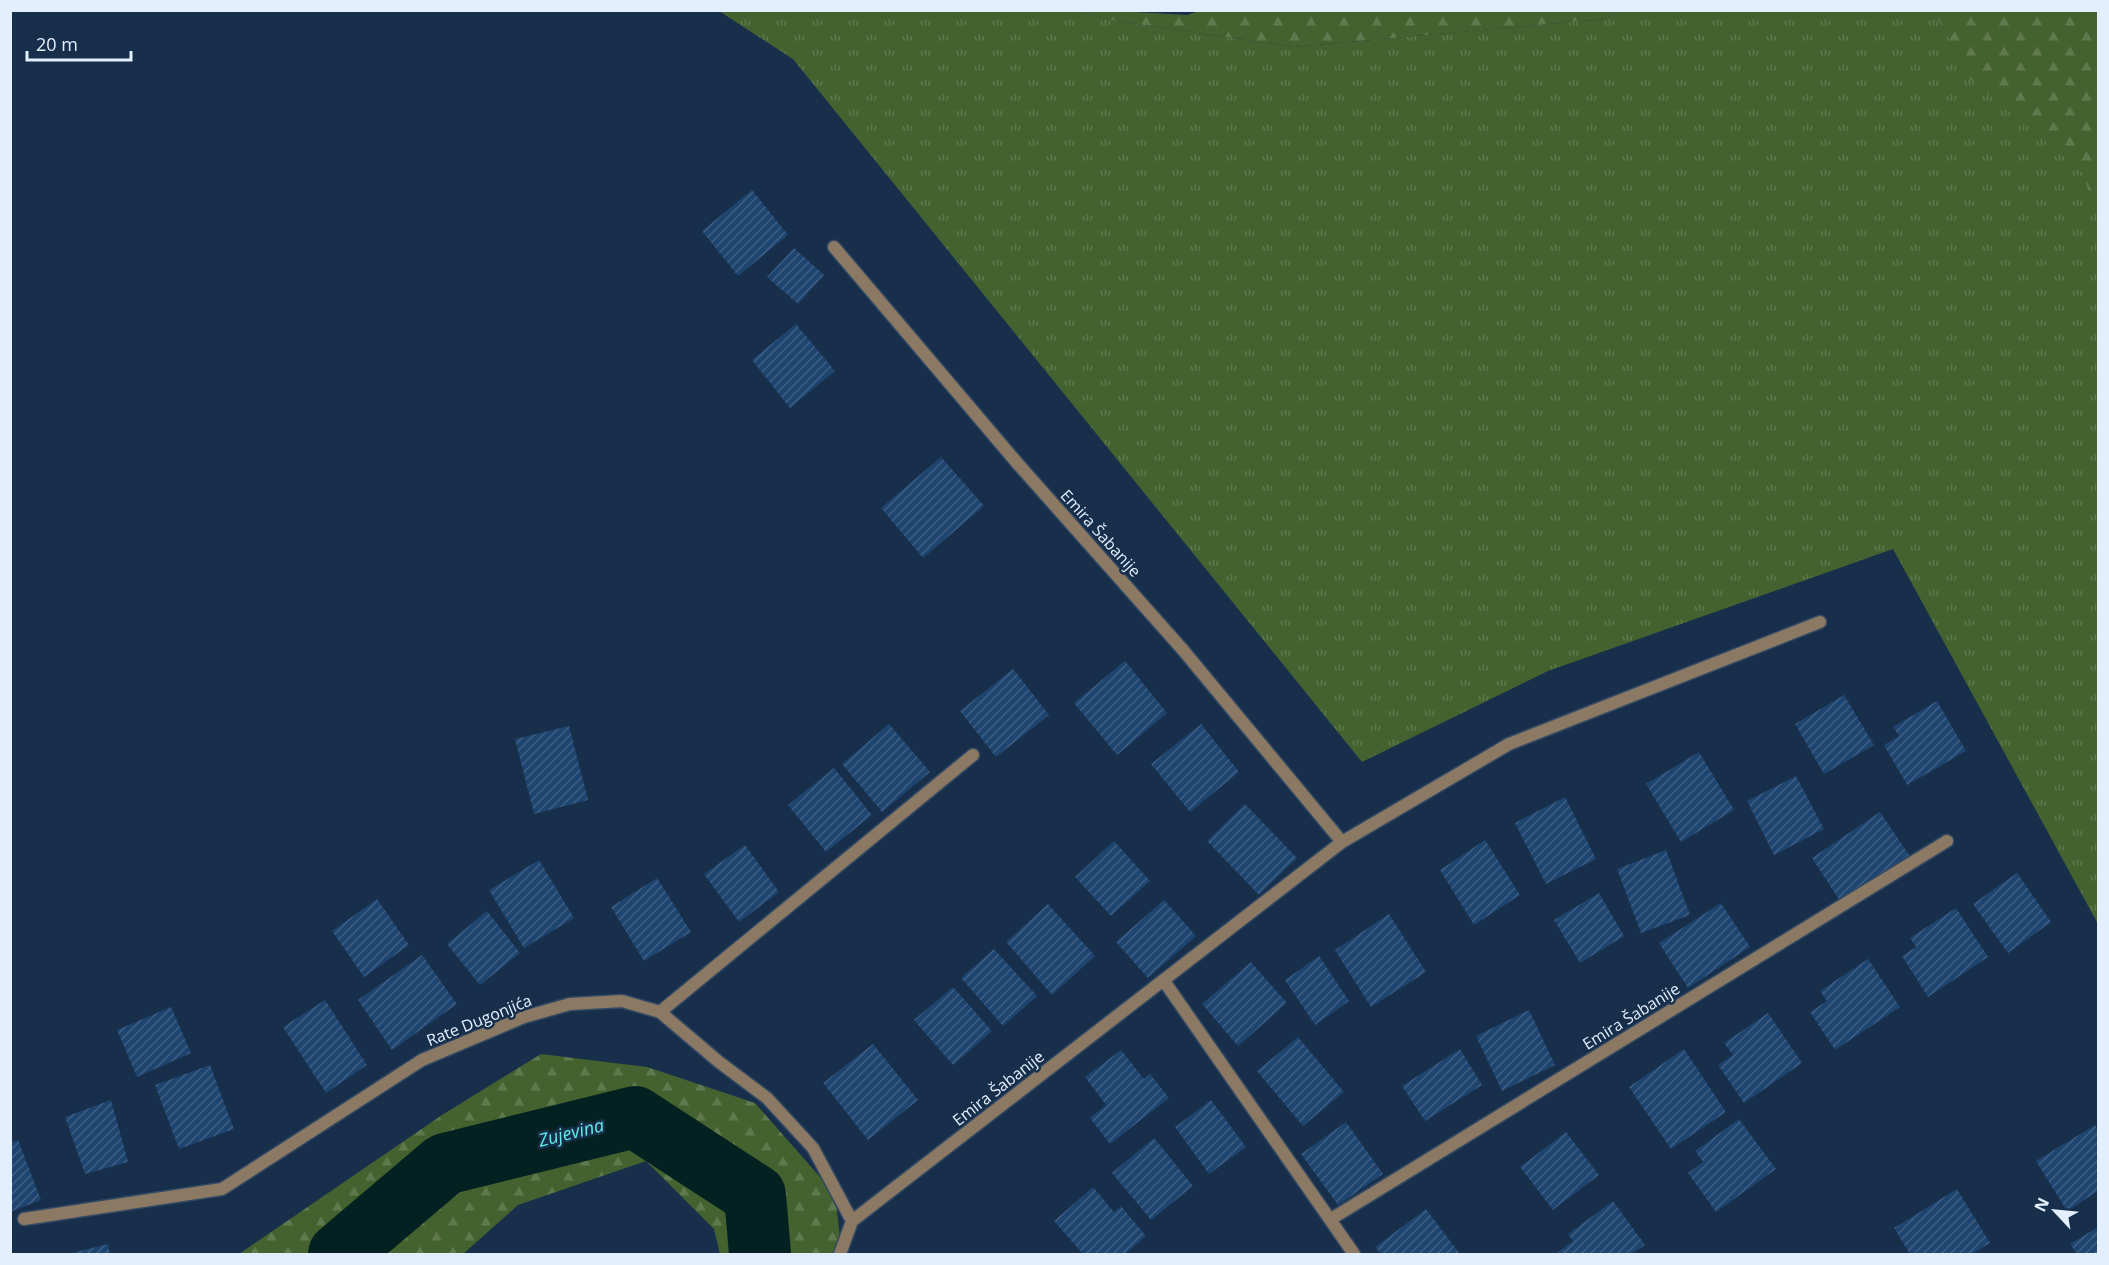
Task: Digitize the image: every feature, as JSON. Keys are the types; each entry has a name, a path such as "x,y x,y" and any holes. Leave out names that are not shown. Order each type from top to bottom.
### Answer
{"street":[{"name":"Emira Šabanije","path":"834,247 1018,464 1183,650 1342,842"},
{"name":"Emira Šabanije","path":"852,1221 1342,842 1509,744 1820,622"},
{"path":"660,1012 973,755"},
{"name":"Emira Šabanije","path":"1331,1219 1947,841"},
{"path":"1164,981 1354,1254"},
{"name":"Rate Dugonjića","path":"24,1219 222,1189 422,1060 524,1017 570,1004 622,1001 660,1012 719,1062 767,1098 813,1148 852,1221"},
{"path":"840,1254 852,1221"}],"green space":[{"path":"1099,10 1187,15 1202,10 1621,11 1605,19 1293,47 1110,20 1075,11"},
{"path":"719,11 1075,11 1110,20 1293,47 1605,19 1621,11 1934,11 1972,80 2082,170 2098,217 2098,924 1893,549 1548,671 1362,762 793,59"},
{"path":"1934,11 2098,11 2098,217 2081,170 1971,80"},
{"path":"541,1054 647,1067 755,1103 835,1194 842,1254 720,1254 714,1229 646,1161 518,1205 463,1254 239,1254 442,1115"}],"building":[{"path":"752,190 788,235 738,276 702,231"},
{"path":"794,248 824,275 798,304 767,277"},
{"path":"796,324 835,371 790,408 752,360"},
{"path":"941,457 984,506 923,558 881,508"},
{"path":"1125,661 1167,713 1117,755 1074,703"},
{"path":"1013,669 1049,715 996,757 960,711"},
{"path":"1844,695 1874,745 1824,774 1795,724"},
{"path":"1937,701 1966,751 1907,785 1884,745 1899,736 1893,727"},
{"path":"889,724 930,772 882,812 842,764"},
{"path":"1201,724 1239,772 1190,812 1151,764"},
{"path":"569,726 588,800 534,814 515,739"},
{"path":"1699,752 1734,810 1681,842 1646,784"},
{"path":"834,768 872,815 826,852 788,805"},
{"path":"1796,776 1824,829 1774,855 1747,801"},
{"path":"1565,797 1596,859 1546,884 1515,823"},
{"path":"1245,804 1297,858 1259,895 1207,841"},
{"path":"1880,812 1909,855 1840,901 1812,858"},
{"path":"1485,840 1520,895 1474,925 1440,870"},
{"path":"1114,841 1150,881 1111,916 1075,877"},
{"path":"745,845 779,892 739,922 704,874"},
{"path":"1666,850 1690,915 1641,933 1617,869"},
{"path":"539,860 574,918 524,948 489,890"},
{"path":"2017,873 2051,922 2008,953 1973,904"},
{"path":"657,878 691,932 644,961 611,907"},
{"path":"1599,893 1624,936 1580,963 1554,920"},
{"path":"377,899 409,945 364,977 332,931"},
{"path":"1164,900 1196,936 1148,978 1116,942"},
{"path":"1721,903 1750,947 1688,988 1659,943"},
{"path":"1048,904 1095,956 1052,995 1006,942"},
{"path":"1956,908 1988,957 1928,997 1902,956 1916,947 1910,938"},
{"path":"487,911 520,953 480,985 447,944"},
{"path":"1389,914 1426,972 1371,1007 1335,950"},
{"path":"994,949 1037,996 1003,1026 961,978"},
{"path":"422,955 457,1004 392,1050 358,1000"},
{"path":"1319,956 1349,1001 1315,1025 1285,980"},
{"path":"1868,959 1900,1007 1835,1050 1810,1012 1827,1001 1820,991"},
{"path":"1251,962 1287,1003 1238,1046 1202,1004"},
{"path":"953,987 992,1031 953,1065 914,1020"},
{"path":"325,1000 367,1065 326,1093 283,1027"},
{"path":"171,1007 191,1053 137,1077 117,1030"},
{"path":"1529,1010 1555,1065 1502,1091 1476,1036"},
{"path":"1768,1013 1802,1063 1744,1103 1718,1065 1733,1055 1724,1043"},
{"path":"1298,1037 1344,1092 1303,1126 1257,1071"},
{"path":"873,1044 918,1100 868,1140 823,1083"},
{"path":"1460,1049 1482,1085 1425,1121 1402,1086"},
{"path":"1684,1049 1726,1112 1671,1149 1629,1087"},
{"path":"1121,1050 1144,1079 1150,1074 1169,1098 1110,1144 1090,1118 1106,1105 1085,1077"},
{"path":"210,1065 234,1129 179,1149 155,1085"},
{"path":"111,1100 128,1162 85,1174 65,1117"},
{"path":"1211,1100 1246,1147 1209,1174 1175,1127"},
{"path":"1739,1119 1776,1169 1716,1212 1688,1173 1703,1162 1695,1151"},
{"path":"1346,1122 1383,1174 1338,1205 1301,1154"},
{"path":"2095,1125 2098,1131 2098,1191 2067,1211 2036,1161"},
{"path":"1566,1132 1599,1175 1553,1210 1520,1167"},
{"path":"1154,1138 1193,1186 1151,1220 1112,1173"},
{"path":"18,1140 41,1200 10,1212 10,1143"},
{"path":"1093,1187 1114,1212 1121,1206 1146,1236 1125,1254 1083,1254 1054,1221"},
{"path":"1957,1189 1990,1243 1972,1254 1910,1254 1894,1228"},
{"path":"1613,1201 1645,1245 1631,1254 1555,1254 1573,1241 1568,1234"},
{"path":"1426,1209 1460,1254 1381,1254 1375,1247"},
{"path":"2098,1227 2098,1254 2077,1254 2070,1244"},
{"path":"108,1244 110,1254 68,1254"}],"waterway":[{"name":"Zujevina","path":"339,1254 445,1164 635,1117 755,1195 760,1254"}]}
